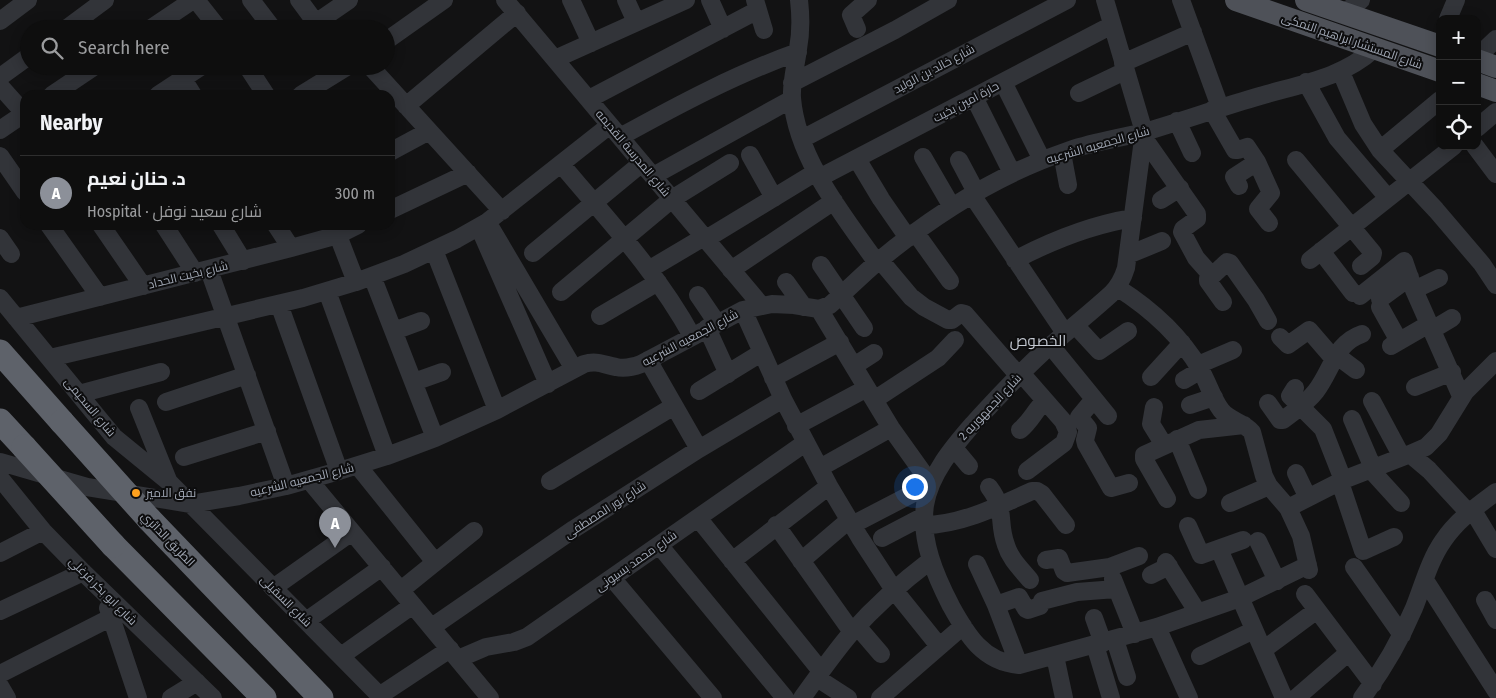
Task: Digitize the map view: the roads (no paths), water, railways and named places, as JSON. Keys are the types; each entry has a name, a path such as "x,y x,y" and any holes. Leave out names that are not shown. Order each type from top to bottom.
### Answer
{"highway":[{"name":"الطريق الدائري","path":"0,352 149,519 321,698"},
{"path":"0,421 113,545 264,698"}],"main road":[{"name":"شارع المستشار ابراهيم النمكى","path":"1236,0 1436,70"},
{"name":"شارع المستشار ابراهيم النمكى","path":"1306,0 1353,7 1436,42"},
{"path":"1481,60 1496,67"},
{"path":"1481,85 1496,91"}],"street":[{"path":"0,21 28,0"},
{"path":"78,20 105,0"},
{"path":"164,20 194,0 211,20"},
{"path":"251,0 266,20"},
{"path":"299,0 317,20"},
{"path":"326,20 349,0"},
{"path":"395,35 444,0"},
{"path":"571,0 591,43"},
{"path":"626,0 636,22"},
{"path":"555,59 686,0"},
{"path":"710,0 723,29"},
{"path":"800,0 798,52 792,91 802,139 818,175 834,201 878,261 906,292 924,307 948,320 952,320 960,313 964,314 1067,426 1067,438 1060,448 1027,471"},
{"path":"858,29 851,15 868,0"},
{"path":"533,253 594,203 648,170 792,91 948,0"},
{"name":"شارع خالد بن الوليد","path":"802,139 1067,0"},
{"path":"1105,0 1144,134 1198,216 1182,232 1196,258 1212,276"},
{"path":"1181,0 1193,32 1216,109 1235,150 1247,147 1257,162 1271,193 1258,209 1269,222"},
{"path":"1450,15 1456,0"},
{"path":"589,99 723,29 756,5 764,30"},
{"path":"406,106 511,7"},
{"name":"شارع المدرسة القديمه","path":"511,7 761,306"},
{"name":"حارة امين بخيت","path":"600,316 705,238 774,198 856,158 1112,25"},
{"path":"1079,93 1124,67 1193,32"},
{"path":"1481,54 1496,39"},
{"name":"شارع الجمعيه الشرعيه","path":"0,462 87,487 191,504 286,486 358,466 435,438 497,410 592,361 624,368 641,364 743,310 783,304 812,308 830,305 878,261 912,235 952,207 1012,173 1062,153 1102,141 1144,134 1216,109 1341,72 1374,48"},
{"path":"50,358 279,304 364,279 434,250 483,224 561,164 615,131 767,63 798,52"},
{"path":"0,76 20,62"},
{"path":"1341,72 1363,124 1380,150 1436,210 1494,277"},
{"path":"59,90 82,75"},
{"path":"166,90 188,75"},
{"path":"254,75 263,90"},
{"path":"309,90 333,75"},
{"path":"377,75 388,90"},
{"path":"182,79 190,90"},
{"path":"1003,82 1042,160"},
{"path":"1306,82 1337,138 1388,198"},
{"path":"0,86 20,108"},
{"path":"395,97 406,106 502,211"},
{"path":"974,97 1012,173"},
{"path":"1380,150 1436,103"},
{"path":"1481,125 1495,115"},
{"path":"0,130 20,117"},
{"path":"1177,122 1192,153"},
{"path":"395,149 429,131"},
{"path":"977,564 996,605 1019,665 1157,628 1240,598 1276,580 1309,568 1301,536 1288,508 1269,486 1260,466 1255,438 1252,432 1222,411 1199,368 1182,343 1155,314 1118,288 1123,278 1128,255 1144,134"},
{"path":"1449,150 1316,256 1356,294 1402,262 1405,263 1412,284 1461,396"},
{"path":"1478,150 1496,174"},
{"path":"1062,153 1068,185"},
{"path":"750,155 774,198"},
{"path":"0,156 20,185"},
{"path":"922,157 952,207"},
{"path":"856,158 881,199 950,282"},
{"path":"959,160 974,194 1015,260 1070,329 1099,351 1128,331"},
{"path":"1296,160 1373,254 1361,266"},
{"path":"1239,186 1234,177 1257,162"},
{"path":"561,292 672,199 730,163"},
{"path":"561,164 654,275 705,329"},
{"path":"395,208 468,173"},
{"path":"1161,200 1180,188"},
{"path":"731,270 834,201"},
{"path":"1015,260 1058,238 1104,223 1133,218"},
{"path":"483,224 574,369"},
{"path":"483,224 548,384"},
{"path":"53,230 100,297"},
{"path":"104,230 143,286"},
{"path":"168,230 202,271 226,317 286,486"},
{"path":"224,230 243,261"},
{"path":"279,230 291,248"},
{"path":"336,230 394,331 435,438"},
{"name":"شارع بخيت الحداد","path":"16,318 291,248 336,230"},
{"path":"0,238 11,254"},
{"path":"1128,255 1162,241"},
{"path":"434,250 497,410"},
{"path":"1223,302 1208,282 1208,279 1227,262 1230,263 1256,300 1268,321"},
{"path":"821,265 842,295 871,346 854,366"},
{"path":"1439,278 1412,284 1380,303 1395,344 1452,318"},
{"path":"786,282 812,308 840,342 891,428 931,484 851,523 801,561"},
{"name":"شارع الجمهوريه 2","path":"1019,665 1006,664 995,660 985,653 963,626 945,594 927,548 924,521 931,484 954,448 1020,374 1118,288"},
{"path":"326,291 388,456"},
{"path":"698,295 705,329 728,374"},
{"name":"شارع السحيمى","path":"0,298 114,436 191,504"},
{"path":"279,304 339,471"},
{"path":"743,310 796,426 829,486 894,590 939,646"},
{"path":"394,331 421,321"},
{"path":"1280,337 1288,346 1306,331 1310,330 1335,357 1356,370"},
{"path":"1268,403 1280,420 1283,421 1316,391 1335,357 1347,342 1362,334"},
{"path":"796,426 871,394 938,358 955,340"},
{"path":"773,378 840,342"},
{"path":"1152,376 1182,343"},
{"path":"1051,346 1108,416"},
{"path":"1184,380 1199,368 1233,350"},
{"path":"699,391 762,354"},
{"path":"648,360 699,449"},
{"path":"1288,508 1341,481 1426,447 1439,434 1461,396 1496,361"},
{"path":"79,394 162,372"},
{"path":"414,382 442,372"},
{"path":"1416,387 1452,372"},
{"path":"166,402 188,386 247,375"},
{"path":"1295,388 1290,395 1323,429 1363,551 1394,537"},
{"path":"1190,405 1214,397"},
{"name":"شارع نور المصطفى","path":"432,627 574,529 699,449 783,399"},
{"path":"1094,399 1079,417 1088,428 1084,440 1111,488 1129,483"},
{"path":"1020,430 1031,421 1037,409 1045,401"},
{"path":"1372,401 1406,456 1429,470 1470,511 1496,549"},
{"path":"550,481 674,406"},
{"path":"1154,407 1151,424 1171,442 1198,490"},
{"path":"139,408 168,482"},
{"path":"1352,419 1372,468 1400,504"},
{"path":"1167,499 1143,458 1171,442 1199,430 1244,425"},
{"path":"825,465 891,428"},
{"path":"184,456 267,431"},
{"name":"شارع محمد بسيونى","path":"380,697 454,654 514,642 528,637 805,443"},
{"path":"954,448 969,466"},
{"path":"358,466 435,562"},
{"path":"1296,473 1308,498"},
{"name":"شارع ابو بكر فرغلي","path":"0,478 43,531 213,698"},
{"path":"309,480 454,654 483,696"},
{"path":"732,561 829,486"},
{"path":"1230,503 1269,486"},
{"path":"988,487 1000,506 1005,545 1014,562 1030,580"},
{"path":"882,538 924,521 942,525 1000,506 1032,491 1042,494 1066,525"},
{"path":"1362,698 1389,659 1402,635 1431,562 1442,543 1454,527 1470,511 1496,492"},
{"name":"شارع السقيلى","path":"191,504 380,697"},
{"path":"698,518 819,675 848,698"},
{"path":"776,526 854,629 881,654"},
{"path":"1188,526 1201,555 1250,540 1276,580"},
{"path":"0,553 43,531"},
{"path":"401,590 474,531"},
{"path":"273,588 352,532"},
{"path":"659,545 785,698"},
{"path":"1219,549 1284,698"},
{"path":"1046,560 1059,558 1065,573 1110,567 1139,556"},
{"path":"802,698 854,629 894,590 931,560"},
{"path":"1151,575 1168,564 1198,613"},
{"path":"306,621 382,567"},
{"path":"1110,567 1116,588 1135,634"},
{"path":"1354,567 1402,635"},
{"path":"0,611 83,572"},
{"path":"612,578 713,698"},
{"path":"1425,580 1495,685"},
{"path":"996,605 1019,597 1028,610 1040,606 1042,601 1077,592 1116,588"},
{"path":"104,592 110,618 138,698"},
{"path":"1305,594 1373,684"},
{"path":"1485,600 1496,620"},
{"path":"341,656 413,605"},
{"path":"1263,650 1317,610"},
{"path":"0,674 110,618"},
{"path":"1094,618 1104,643 1127,677"},
{"path":"880,698 963,626"},
{"path":"1157,628 1189,698"},
{"path":"1200,656 1254,630"},
{"path":"1104,643 1111,698"},
{"path":"1296,698 1349,652"},
{"path":"1055,656 1064,698"},
{"path":"171,698 197,682"},
{"path":"0,686 7,698"}],"place":[{"name":"نفق الامير","path":"136,493"},
{"name":"د. حنان نعيم","path":"335,548"}],"district":[{"name":"الخصوص","path":"1038,341"}]}
